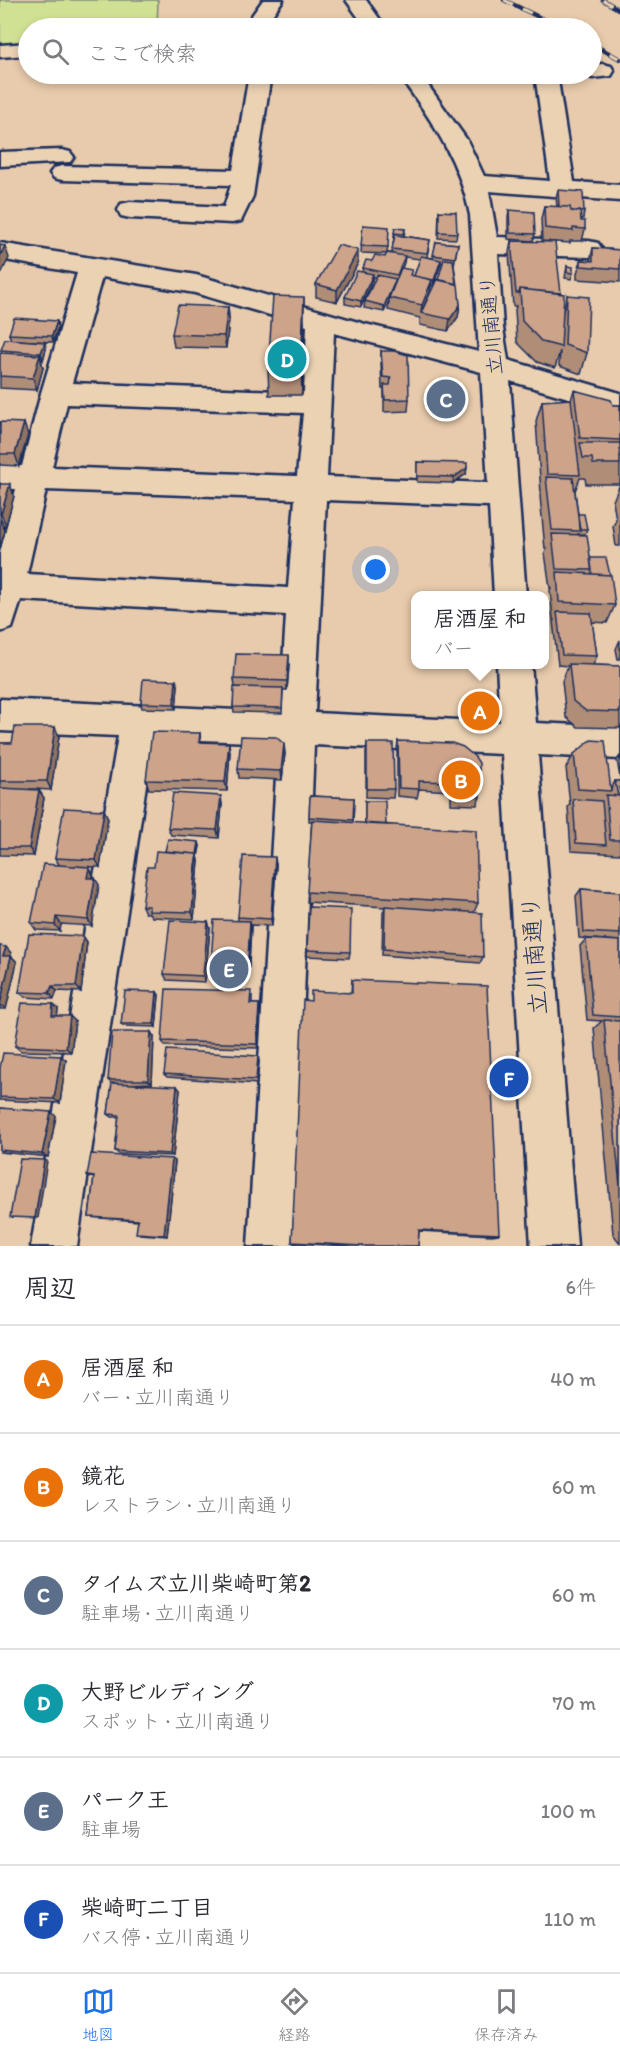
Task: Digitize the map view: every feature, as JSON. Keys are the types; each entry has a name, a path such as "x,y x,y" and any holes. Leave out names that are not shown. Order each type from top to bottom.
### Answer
{"street":[{"path":"260,18 273,0"},
{"path":"356,0 369,18"},
{"path":"0,51 18,50"},
{"path":"130,210 232,215 242,196 258,84"},
{"name":"立川南通り","path":"418,84 449,126 463,151 475,183 482,214 489,338 495,366 510,591"},
{"path":"547,84 563,189"},
{"path":"0,159 244,178"},
{"path":"475,183 620,193"},
{"path":"485,244 589,249"},
{"path":"0,251 196,284 495,366 620,403"},
{"path":"92,266 55,393 3,604 303,602"},
{"path":"272,1246 299,729 303,602 318,403 321,320"},
{"path":"55,393 318,403"},
{"path":"0,477 504,495"},
{"name":"立川南通り","path":"514,669 554,1246"},
{"path":"0,715 620,743"},
{"path":"54,1246 138,722"}],"green space":[{"path":"0,0 158,0 157,18 18,18 18,43 0,44"}],"building":[{"path":"558,190 583,192 584,212 571,211 570,207 559,207"},
{"path":"544,206 570,207 571,211 580,211 581,221 585,221 585,229 573,228 573,231 545,228"},
{"path":"509,210 534,212 535,234 510,233"},
{"path":"439,211 456,212 457,233 439,232"},
{"path":"363,225 389,227 388,247 361,246"},
{"path":"395,228 405,229 404,234 394,233"},
{"path":"395,235 430,240 427,253 392,249"},
{"path":"511,241 555,242 561,293 520,289 519,293 516,293"},
{"path":"436,242 458,244 455,258 433,255"},
{"path":"0,245 5,246 0,256"},
{"path":"338,245 358,250 337,290 316,284"},
{"path":"593,248 620,250 620,269 581,266 581,260 593,261"},
{"path":"387,253 405,256 397,275 363,268 366,260 372,261 375,255 385,257"},
{"path":"421,256 441,260 434,280 414,276"},
{"path":"444,259 453,260 456,284 438,280"},
{"path":"567,266 573,267 573,273 567,272"},
{"path":"401,268 412,270 410,275 432,280 422,305 389,298"},
{"path":"357,271 373,274 361,301 345,297"},
{"path":"377,275 396,279 384,306 365,301"},
{"path":"437,279 458,284 460,305 450,319 421,313"},
{"path":"520,289 564,294 561,347 542,342 522,321"},
{"path":"567,295 589,297 587,353 565,345"},
{"path":"273,296 304,297 301,370 268,369"},
{"path":"178,305 228,307 224,336 172,334"},
{"path":"14,318 57,321 52,336 9,334"},
{"path":"5,339 45,342 41,353 1,350"},
{"path":"381,351 394,351 408,355 409,399 385,400 384,385 390,385 391,378 383,377"},
{"path":"0,353 40,355 33,378 0,376"},
{"path":"574,390 611,400 613,405 620,405 620,440 580,438"},
{"path":"571,399 580,475 547,474 542,401"},
{"path":"0,422 24,423 15,454 0,454"},
{"path":"580,443 620,443 620,464 593,464 592,458 583,458"},
{"path":"417,462 467,463 467,468 454,477 417,476"},
{"path":"546,477 573,478 580,531 552,530"},
{"path":"0,484 10,484 1,514 0,514"},
{"path":"578,514 584,514 587,529 579,529"},
{"path":"552,534 587,535 592,570 556,569"},
{"path":"590,558 606,558 610,575 592,574"},
{"path":"557,572 611,575 615,605 559,602"},
{"path":"557,612 591,613 597,656 562,655"},
{"path":"236,654 289,655 287,681 234,679"},
{"path":"569,664 620,666 620,712 586,711 573,701"},
{"path":"143,679 176,680 174,704 141,703"},
{"path":"234,687 283,688 282,708 233,707"},
{"path":"15,727 55,727 47,781 0,781 0,743 12,743"},
{"path":"152,732 200,733 199,742 229,743 225,782 146,780"},
{"path":"241,736 276,737 284,744 281,771 238,769"},
{"path":"591,740 605,741 611,791 578,789 574,754"},
{"path":"398,741 452,743 463,747 479,763 480,797 453,796 453,782 419,781 419,789 399,788"},
{"path":"367,743 393,743 394,789 367,789"},
{"path":"615,781 620,781 620,796 618,796"},
{"path":"0,788 39,790 29,848 0,848"},
{"path":"173,793 221,796 217,830 168,828"},
{"path":"606,795 620,796 620,840 610,840"},
{"path":"310,796 354,798 353,820 309,817"},
{"path":"573,799 602,801 606,845 576,843"},
{"path":"365,801 385,801 386,825 365,824"},
{"path":"64,808 104,810 96,860 55,858"},
{"path":"312,820 476,830 478,903 307,892"},
{"path":"168,839 199,842 197,854 165,851"},
{"path":"156,851 197,854 192,912 149,911 149,906 142,906 147,867 154,867"},
{"path":"243,856 275,857 271,919 238,917"},
{"path":"43,864 89,867 87,878 95,878 88,920 56,917 55,925 31,923"},
{"path":"581,889 620,892 620,934 584,932"},
{"path":"385,906 482,913 483,957 384,949"},
{"path":"309,907 351,909 350,952 307,950"},
{"path":"170,920 208,922 203,976 164,974"},
{"path":"214,920 250,921 247,976 210,975"},
{"path":"29,934 83,936 76,986 52,986 49,993 19,992"},
{"path":"586,939 620,941 620,1017 593,1015"},
{"path":"0,946 6,947 3,956 11,956 0,1004"},
{"path":"352,980 487,986 499,1234 419,1230 418,1246 361,1246 292,1242 303,1000 311,1001 311,991 352,993"},
{"path":"166,989 251,991 250,1004 259,1004 257,1044 162,1041"},
{"path":"125,991 157,992 154,1024 121,1024"},
{"path":"22,1003 53,1004 52,1016 70,1016 66,1048 15,1046"},
{"path":"604,1020 620,1021 620,1186"},
{"path":"112,1032 151,1032 148,1080 108,1080"},
{"path":"167,1050 258,1056 256,1080 164,1074"},
{"path":"3,1053 61,1056 54,1099 0,1097 0,1068"},
{"path":"112,1083 177,1086 170,1154 115,1151 119,1115 108,1114"},
{"path":"0,1108 51,1112 42,1154 0,1150"},
{"path":"91,1154 172,1159 164,1235 136,1233 138,1220 89,1217 94,1177 87,1176"},
{"path":"20,1159 44,1160 35,1218 10,1217"}],"railway":[{"path":"504,0 541,18"},
{"path":"603,0 620,10"},
{"path":"602,49 620,59"}],"place":[{"name":"大野ビルディング","path":"287,359"},
{"name":"タイムズ立川柴崎町第2","path":"446,399"},
{"name":"居酒屋 和","path":"480,711"},
{"name":"鏡花","path":"461,780"},
{"name":"パーク王","path":"229,969"},
{"name":"柴崎町二丁目","path":"509,1078"}]}
